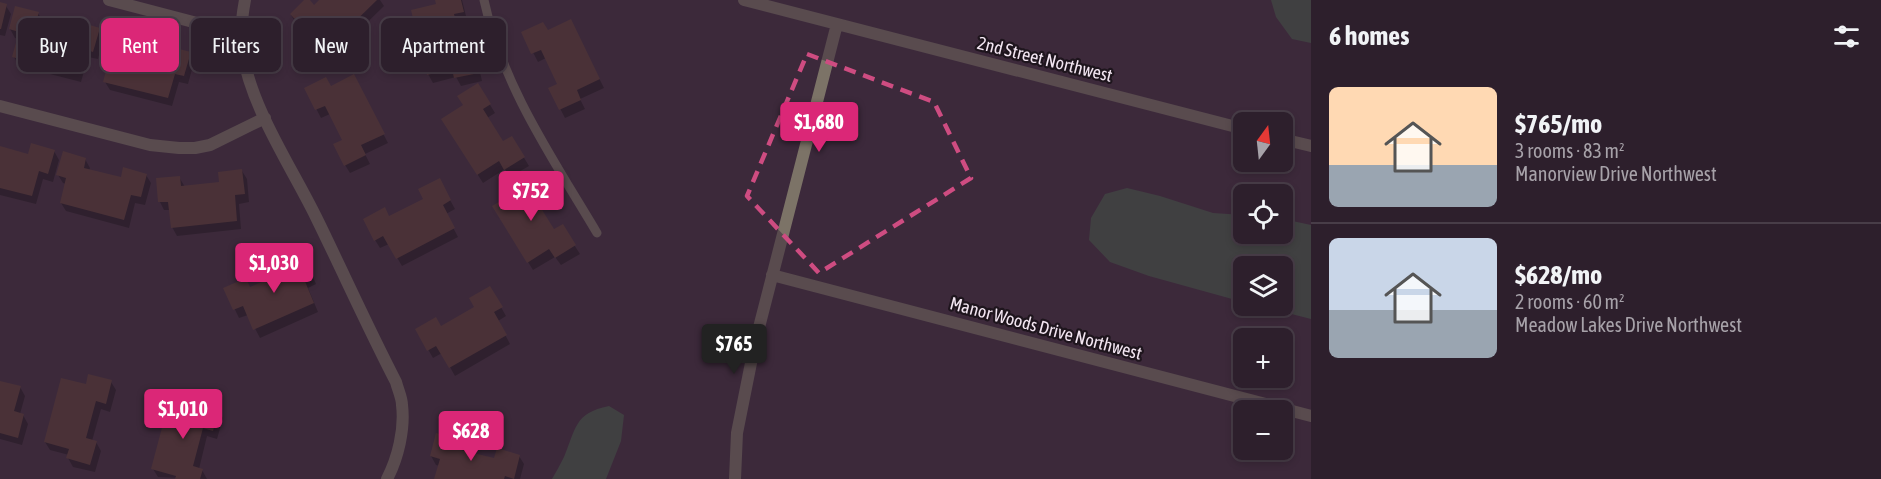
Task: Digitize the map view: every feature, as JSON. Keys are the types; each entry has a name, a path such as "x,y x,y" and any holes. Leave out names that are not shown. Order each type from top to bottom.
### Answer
{"street":[{"path":"109,0 191,21"},
{"path":"243,18 245,0"},
{"name":"2nd Street Northwest","path":"744,0 1233,126"},
{"path":"735,479 737,433 755,343 837,24"},
{"path":"249,72 265,118 396,382 402,405 402,427 398,450 387,479"},
{"path":"0,106 150,145 179,148 210,145 265,118"},
{"path":"1293,142 1311,146"},
{"name":"Manor Woods Drive Northwest","path":"772,275 1311,416"}],"lane":[{"path":"484,0 499,54 515,91 597,233"}],"highlighted area":[{"path":"807,54 934,102 971,178 819,273 747,196"}],"green space":[{"path":"1271,0 1311,0 1311,43 1292,39 1276,17"},
{"path":"1127,188 1213,213 1233,214 1233,244 1293,244 1293,221 1311,225 1311,319 1293,314 1293,256 1233,256 1233,299 1149,276 1110,262 1089,240 1091,218 1105,194"},
{"path":"609,406 624,415 621,441 606,479 552,479 578,424 589,413"}],"building":[{"path":"304,0 310,0 314,5 319,0 377,0 359,18 294,18 290,14"},
{"path":"435,0 461,0 464,12 454,14 455,18 413,18 411,10 436,4"},
{"path":"0,2 7,4 1,29 0,29"},
{"path":"15,6 39,12 37,18 18,18 18,32 9,29"},
{"path":"571,19 600,79 577,90 581,100 559,110 548,88 557,84 541,50 531,54 521,32 543,22 548,30"},
{"path":"89,25 100,28 93,52 89,51"},
{"path":"18,36 18,59 12,57"},
{"path":"179,49 191,52 184,76 175,74 168,98 103,82 106,72 179,72"},
{"path":"453,72 479,73 454,78"},
{"path":"354,74 385,134 361,145 366,155 344,166 333,144 342,140 325,106 315,110 304,88 326,77 331,86"},
{"path":"478,83 491,104 483,109 503,141 512,136 525,157 504,170 499,161 477,175 441,119 463,105 457,96"},
{"path":"31,143 55,150 48,174 39,171 32,196 0,188 0,146 28,154"},
{"path":"63,151 86,158 84,168 121,177 123,167 147,174 141,197 131,195 124,220 60,203 66,178 56,175"},
{"path":"242,169 245,194 235,195 237,221 171,228 168,202 158,202 156,178 180,176 181,186 219,182 218,172"},
{"path":"530,171 542,192 534,197 554,229 563,224 576,245 555,258 549,249 527,263 492,206 514,193 509,184"},
{"path":"440,178 451,200 443,205 455,228 396,259 383,236 374,241 363,219 385,207 389,216 423,199 418,189"},
{"path":"303,253 313,275 304,279 314,303 253,330 243,306 233,310 223,288 246,278 250,287 285,272 280,262"},
{"path":"490,286 503,307 494,312 507,335 449,368 436,346 427,351 415,329 436,317 441,326 474,307 469,298"},
{"path":"88,374 112,380 106,404 96,401 86,438 97,441 90,465 66,458 69,449 44,442 61,378 86,384"},
{"path":"0,381 21,386 14,411 24,414 18,438 0,433"},
{"path":"196,402 219,408 213,431 203,428 193,466 203,469 200,479 175,479 176,476 151,469 168,405 193,412"},
{"path":"436,433 460,439 457,449 494,458 497,448 520,455 514,479 505,476 504,479 434,479 440,459 430,456"}]}
